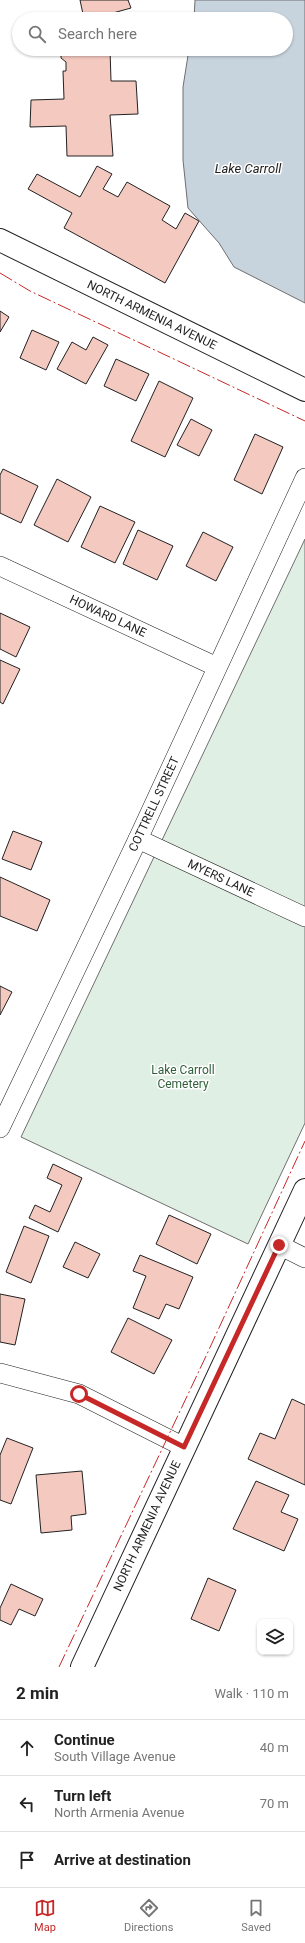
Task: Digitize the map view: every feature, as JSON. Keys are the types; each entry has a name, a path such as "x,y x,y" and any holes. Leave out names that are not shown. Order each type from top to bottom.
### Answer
{"main road":[{"name":"NORTH ARMENIA AVENUE","path":"0,240 305,390"},
{"name":"NORTH ARMENIA AVENUE","path":"82,1667 305,1190"}],"street":[{"name":"COTTRELL STREET","path":"0,1128 138,839 216,667 305,478"},
{"name":"HOWARD LANE","path":"0,566 216,667"},
{"name":"MYERS LANE","path":"138,839 305,917"},
{"path":"279,1245 305,1258"},
{"path":"0,1373 79,1394 184,1447"}],"green space":[{"name":"Lake Carroll Cemetery","path":"305,539 305,1123 248,1244 21,1137"}],"water":[{"name":"Lake Carroll","path":"195,0 305,0 305,303 234,267 219,243 188,208 183,160 183,87 188,56 293,56 293,12 194,12"}],"building":[{"path":"80,0 128,0 131,8 116,12 83,12"},
{"path":"61,56 110,56 111,81 136,81 138,114 110,115 113,156 67,156 66,126 30,127 31,100 64,99 63,71 66,71 66,62 61,58"},
{"path":"97,166 112,174 103,189 118,197 127,182 170,206 162,220 176,229 185,213 199,221 165,283 64,228 72,213 28,189 37,174 80,197"},
{"path":"0,311 9,317 0,332"},
{"path":"32,330 59,342 46,370 20,358"},
{"path":"93,337 108,345 86,384 57,369 72,342 86,350"},
{"path":"116,359 149,374 136,401 104,386"},
{"path":"159,381 193,398 165,457 131,441"},
{"path":"191,419 212,430 199,456 177,445"},
{"path":"255,434 283,447 262,494 234,480"},
{"path":"3,469 38,486 21,523 0,513 0,475"},
{"path":"57,479 91,497 68,542 34,525"},
{"path":"100,506 135,522 115,563 81,547"},
{"path":"138,530 173,546 157,580 123,564"},
{"path":"203,532 233,547 216,581 186,566"},
{"path":"0,613 30,627 16,657 0,649"},
{"path":"0,660 20,669 3,704 0,702"},
{"path":"13,831 42,842 31,870 2,859"},
{"path":"0,877 50,900 37,931 0,916"},
{"path":"0,986 12,992 0,1015"},
{"path":"53,1164 82,1178 58,1232 29,1218 35,1205 50,1212 62,1185 47,1178"},
{"path":"169,1215 211,1234 197,1264 156,1244"},
{"path":"24,1226 49,1236 31,1283 6,1272"},
{"path":"75,1242 100,1254 88,1278 63,1267"},
{"path":"140,1255 193,1277 179,1309 166,1304 159,1319 133,1308 146,1276 133,1271"},
{"path":"0,1294 25,1299 15,1345 0,1342"},
{"path":"128,1318 172,1340 154,1374 111,1352"},
{"path":"292,1399 305,1405 305,1485 248,1459 260,1433 275,1439"},
{"path":"7,1438 33,1448 11,1504 0,1500 0,1455"},
{"path":"82,1471 86,1514 71,1516 72,1530 41,1533 36,1475"},
{"path":"256,1481 289,1495 281,1512 298,1519 284,1551 233,1529"},
{"path":"208,1578 236,1590 219,1631 191,1619"},
{"path":"11,1584 43,1599 35,1616 19,1609 11,1625 0,1620 0,1608"}],"power":[{"path":"0,273 30,291 305,421"},
{"path":"59,1667 207,1354 305,1141"}],"route":[{"path":"79,1394 184,1447 279,1245"}]}
